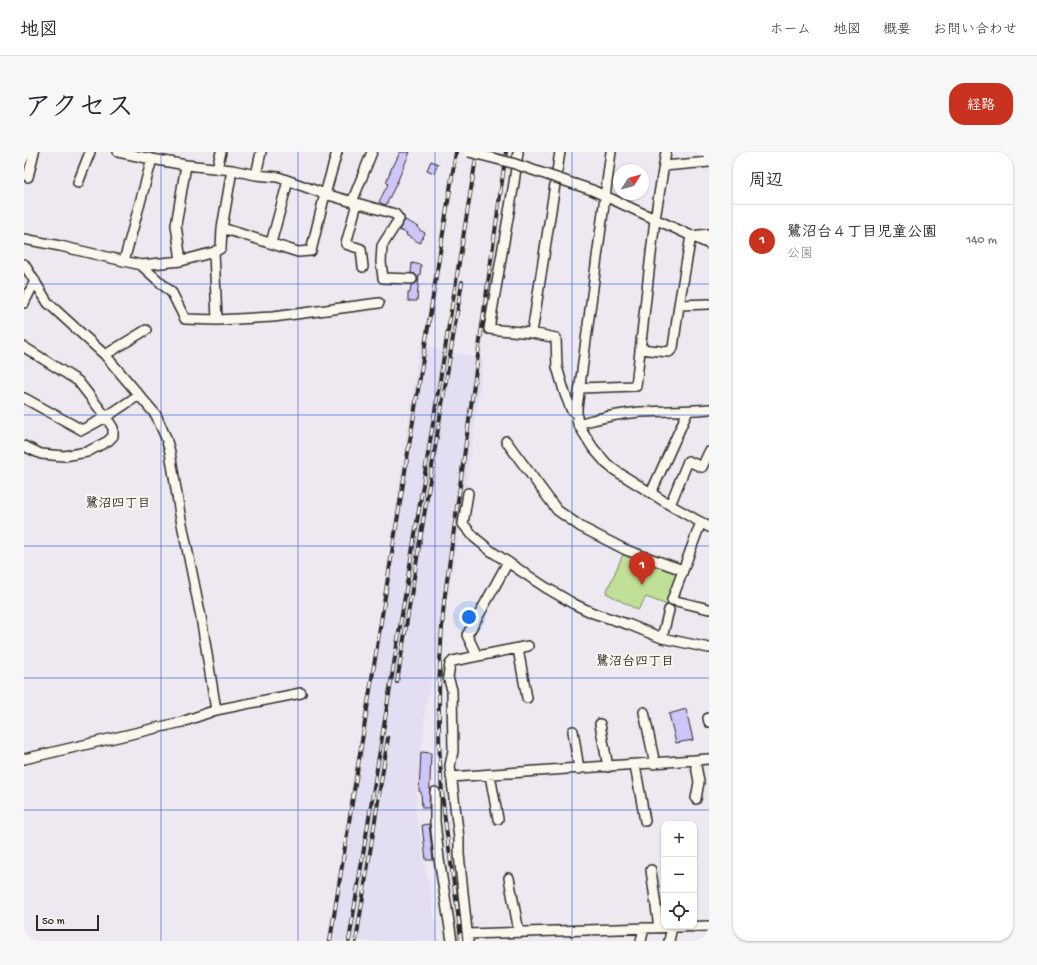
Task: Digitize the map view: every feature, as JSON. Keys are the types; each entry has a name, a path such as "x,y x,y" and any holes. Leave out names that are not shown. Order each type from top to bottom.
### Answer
{"street":[{"path":"28,177 34,152"},
{"path":"78,183 90,152"},
{"path":"118,152 152,159 165,156 186,165 278,177 325,194 395,214 399,219 382,246 381,262 383,278 412,278"},
{"path":"217,168 221,152"},
{"path":"256,175 261,152"},
{"path":"222,228 298,252 310,251 337,152"},
{"path":"363,267 361,249 346,244 355,203 372,152"},
{"path":"469,152 512,163 592,190 709,244"},
{"path":"518,152 489,329 532,333 556,338 557,367 565,394 571,409 593,448 616,472 670,506 705,524 683,570 672,600 709,609"},
{"path":"532,333 560,152"},
{"path":"578,419 580,388 611,152"},
{"path":"580,388 636,386 655,219 666,152"},
{"path":"664,166 709,161 708,152"},
{"path":"124,261 152,159"},
{"path":"181,260 176,225 186,165"},
{"path":"24,240 60,246 141,265 181,260 214,252 221,248 222,228 232,170"},
{"path":"272,243 288,181"},
{"path":"691,236 709,234"},
{"path":"640,349 670,352 673,348 678,305 691,236"},
{"path":"214,252 218,320"},
{"path":"24,264 48,303 105,355 156,415 166,438 170,452 180,514 201,617 216,710"},
{"path":"141,265 172,293 185,319 218,320 273,317 379,303"},
{"path":"24,303 35,281"},
{"path":"678,305 709,304"},
{"path":"105,355 146,330"},
{"path":"24,347 78,381 113,428 113,436 108,441 88,452 64,456 41,454 24,446"},
{"path":"24,398 82,430 106,417 139,395"},
{"path":"578,419 599,418 639,412 709,409"},
{"path":"651,494 688,411"},
{"path":"506,441 557,510 581,527 626,550 683,570"},
{"path":"670,506 688,461 702,467 709,452"},
{"path":"468,493 463,524 475,538 491,551 545,587 593,613 630,625 662,638 709,648"},
{"path":"478,656 467,635 508,562"},
{"path":"662,638 669,610"},
{"path":"528,646 453,661 450,664 448,677 452,690 454,751 450,766 459,838 459,854 467,937 519,932 659,928 651,870"},
{"path":"518,649 527,698"},
{"path":"24,759 182,722 216,710 301,693"},
{"path":"644,712 655,764"},
{"path":"600,724 608,767"},
{"path":"573,731 579,769"},
{"path":"451,777 655,764 709,759"},
{"path":"695,760 699,782 696,799"},
{"path":"636,765 645,821"},
{"path":"490,774 498,819"},
{"path":"435,792 435,821 439,859 452,941"},
{"path":"509,878 519,932"},
{"path":"697,926 709,926"},
{"path":"641,941 644,928"},
{"path":"669,941 672,929"}],"shaded area":[{"path":"420,345 484,359 455,557 426,706 415,809 439,941 327,941 369,691"}],"green space":[{"path":"624,552 675,572 677,577 667,605 646,597 638,610 606,593"}],"building":[{"path":"400,152 410,152 386,205 379,202 388,184 386,182 392,167"},
{"path":"431,161 438,164 434,173 427,170"},
{"path":"405,220 419,227 418,229 425,233 420,243 406,235 407,233 399,230"},
{"path":"412,263 421,265 417,301 408,301 408,293 410,293 411,285 415,284 418,280 415,274 411,273"},
{"path":"686,709 693,740 676,743 669,714"},
{"path":"421,752 431,753 429,808 422,808 421,792 419,791"},
{"path":"429,824 433,860 426,860 422,825"}],"railway":[{"path":"330,941 456,152"},
{"path":"349,941 477,152"},
{"path":"461,941 441,785 439,733 440,654 444,602 506,152"},
{"path":"397,682 462,282"},
{"path":"356,941 388,738"}],"place":[{"name":"鷺沼台４丁目児童公園","path":"642,585"}],"district":[{"name":"鷺沼四丁目","path":"118,504"},
{"name":"鷺沼台四丁目","path":"635,662"}]}
